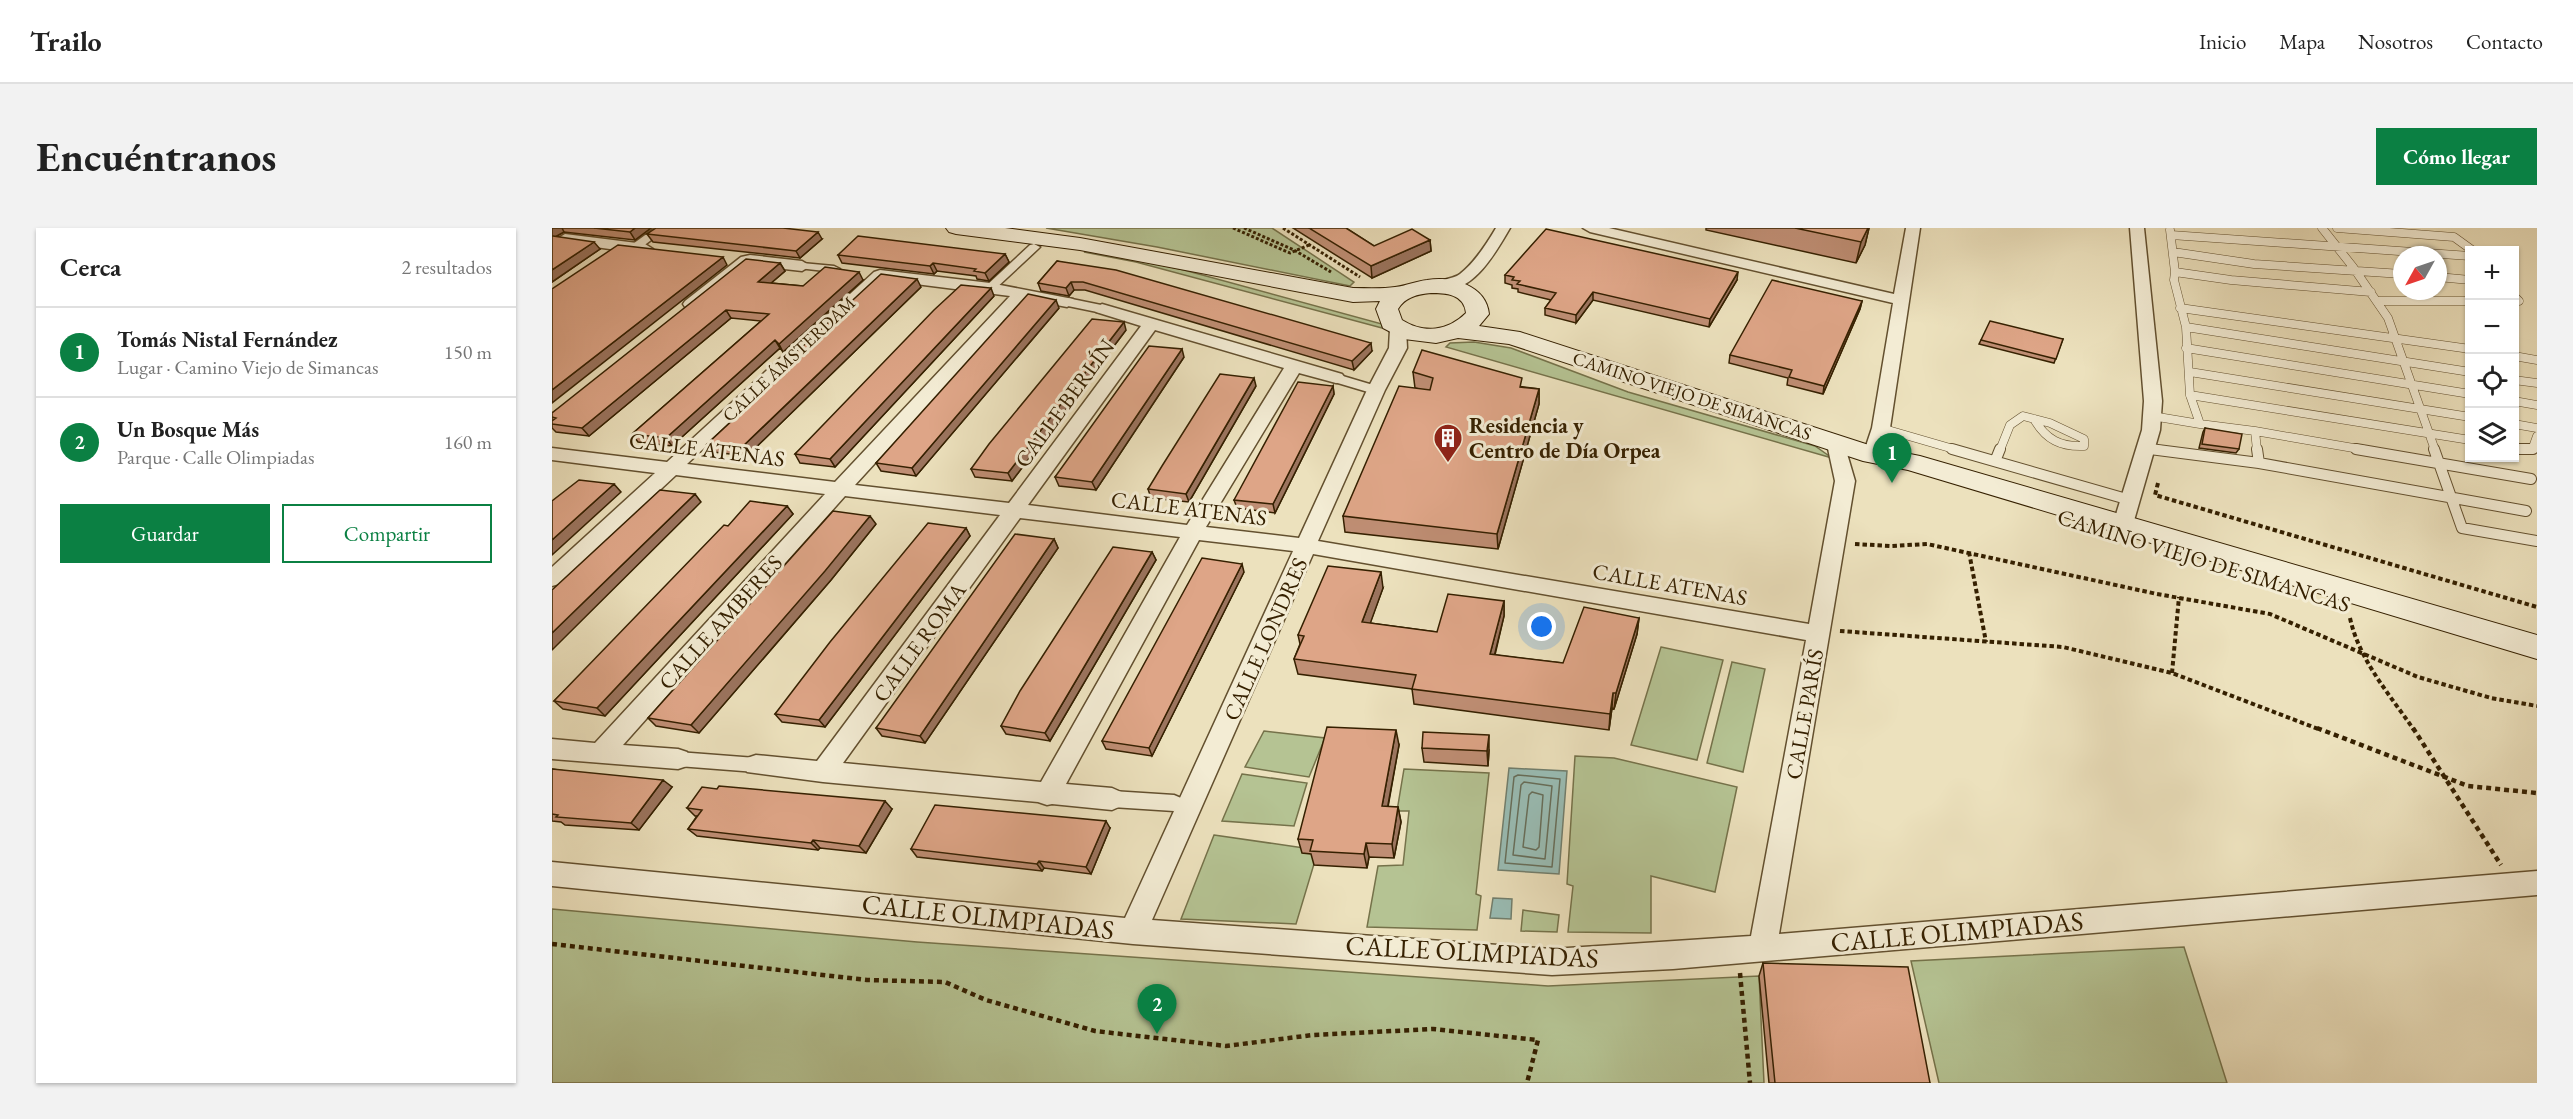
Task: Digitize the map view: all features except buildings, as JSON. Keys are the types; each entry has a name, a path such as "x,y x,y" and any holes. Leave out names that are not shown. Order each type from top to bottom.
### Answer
{"main road":[{"path":"956,228 1080,244 1359,288 1396,320 1422,336 1438,336 1457,331 1471,296"},
{"name":"CAMINO VIEJO DE SIMANCAS","path":"1396,320 1420,287 1442,286 1471,296 1512,337"},
{"name":"CAMINO VIEJO DE SIMANCAS","path":"1457,331 1512,337 1836,444 1879,448 1977,492 2537,662"},
{"name":"CAMINO VIEJO DE SIMANCAS","path":"1879,448 1905,460 2127,512 2537,647"},
{"path":"1977,492 1994,491 2101,523 2127,512 2140,535 2233,563 2259,577"},
{"path":"2418,625 2473,635 2537,654"}],"street":[{"path":"598,260 662,228"},
{"path":"1471,296 1487,255 1503,228"},
{"path":"1590,228 1620,231 1901,300"},
{"path":"1845,481 1866,466 1879,448 1913,228"},
{"path":"2127,512 2146,448 2154,401 2137,228"},
{"path":"557,238 657,251"},
{"path":"990,288 1034,247"},
{"path":"724,258 806,267"},
{"path":"681,311 746,260"},
{"name":"CALLE ÁMSTERDAM","path":"806,267 990,288 1096,308"},
{"name":"CALLE ÁMSTERDAM","path":"672,468 880,275"},
{"path":"840,489 1022,293"},
{"name":"CALLE BERLÍN","path":"1096,308 1368,388"},
{"name":"CALLE LONDRES","path":"1133,931 1376,390 1396,320"},
{"name":"CALLE BERLÍN","path":"1015,510 1151,323"},
{"path":"1047,795 1193,532 1295,365"},
{"name":"CALLE PARÍS","path":"1751,949 1818,634 1845,481 1836,444"},
{"name":"CALLE ATENAS","path":"552,454 1307,546 1818,634"},
{"path":"552,579 672,468"},
{"name":"CALLE AMBERES","path":"600,754 840,489"},
{"name":"CALLE ROMA","path":"823,772 1015,510"},
{"path":"554,751 756,765 1047,795 1174,802"},
{"name":"CALLE OLIMPIADAS","path":"552,874 1133,931 1552,962 1673,956 2529,884"}],"lane":[{"path":"2322,228 2356,271 2388,318 2462,528 2537,541"},
{"path":"2337,228 2454,237 2466,246"},
{"path":"2200,424 2190,394 2186,327 2174,280 2170,231 2284,245 2336,246 2465,256"},
{"path":"2173,252 2211,259 2393,273"},
{"path":"2175,272 2263,283 2371,292"},
{"path":"2447,278 2465,280"},
{"path":"2376,301 2465,301"},
{"path":"2180,308 2465,348"},
{"path":"2186,327 2465,371"},
{"path":"2186,348 2465,393"},
{"path":"2519,357 2537,360"},
{"path":"2190,372 2465,416"},
{"path":"2519,381 2537,383"},
{"path":"2190,394 2465,439"},
{"path":"2519,402 2537,405"},
{"path":"1996,459 2010,424 2023,416 2050,423 2084,439 2084,447 2067,447 2051,442 2034,419"},
{"path":"2152,416 2255,431 2531,479"},
{"path":"2519,425 2537,428"},
{"path":"2255,431 2259,464"},
{"path":"2519,449 2532,450 2537,436"},
{"path":"1879,448 1996,459 2127,512"},
{"path":"2146,448 2259,464 2526,512"}],"path":[{"path":"1233,228 1290,253 1309,244"},
{"path":"1244,228 1295,250 1336,276"},
{"path":"1282,228 1309,244 1359,288"},
{"path":"1833,542 1891,546 1927,544 2270,614 2324,635 2364,656 2418,677 2480,695 2537,706"},
{"path":"1969,552 1986,642"},
{"path":"2172,673 2179,597"},
{"path":"2350,618 2354,636 2364,656 2446,778 2500,864 2529,884"},
{"path":"1818,634 1844,630 2063,647 2172,673 2468,786 2537,793"},
{"path":"552,944 867,980 945,982 986,1000 1095,1031 1226,1046 1313,1035 1433,1029 1538,1040 1527,1083"},
{"path":"1750,1083 1751,949"}],"green space":[{"path":"1046,228 1272,228 1354,282 1350,286 1157,247"},
{"path":"1094,250 1184,270 1382,324 1382,328 1136,262 1084,252"},
{"path":"1474,342 1511,348 1628,392 1815,446 1832,458 1446,347 1450,343"},
{"path":"1661,647 1723,660 1697,760 1631,745"},
{"path":"1732,662 1765,669 1743,772 1707,763"},
{"path":"1264,731 1325,738 1309,777 1245,767"},
{"path":"1575,756 1614,758 1737,787 1715,892 1651,876 1651,933 1568,932 1573,886 1567,884"},
{"path":"1404,769 1489,773 1476,894 1481,896 1477,930 1367,927 1378,866 1403,865 1409,811 1397,811"},
{"path":"1242,774 1307,783 1294,826 1222,821"},
{"path":"1214,835 1304,848 1317,854 1296,924 1181,919"},
{"path":"552,909 917,942 1548,986 1759,976 1764,1083 552,1083"},
{"path":"1523,910 1559,915 1557,932 1521,931"},
{"path":"2184,947 2227,1083 1939,1083 1911,961"}],"water":[{"path":"1509,768 1567,771 1559,874 1498,870"},
{"path":"1493,898 1512,899 1511,919 1490,918"}],"place":[{"name":"Residencia y Centro de Día Orpea","path":"1448,464"},
{"name":"Tomás Nistal Fernández","path":"1892,483"},
{"name":"Un Bosque Más","path":"1157,1034"}]}
